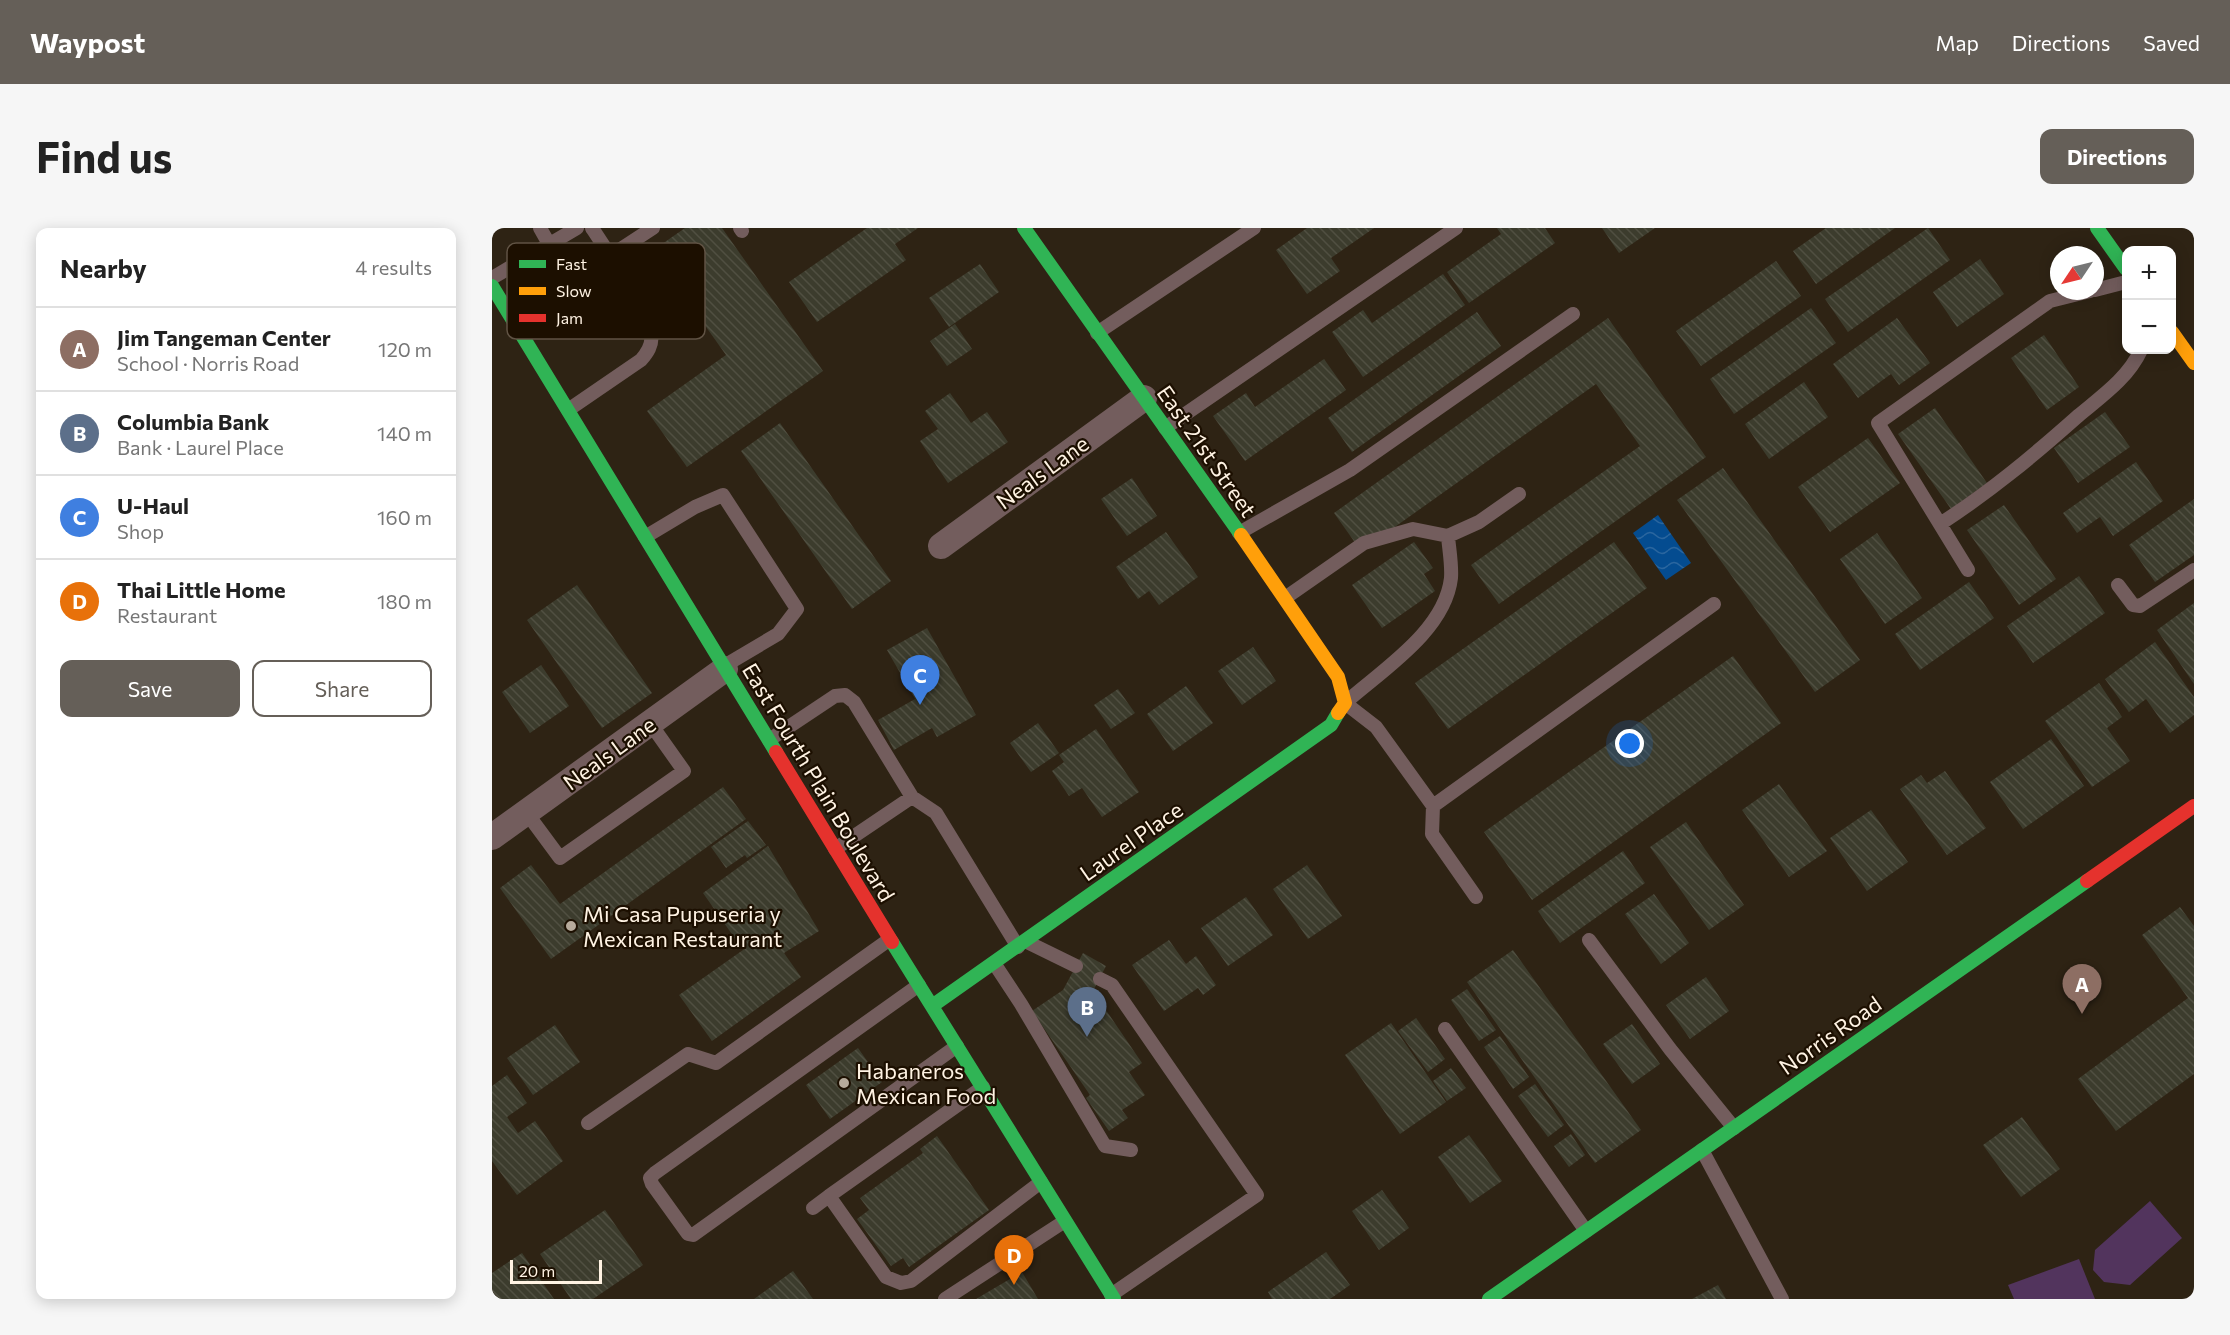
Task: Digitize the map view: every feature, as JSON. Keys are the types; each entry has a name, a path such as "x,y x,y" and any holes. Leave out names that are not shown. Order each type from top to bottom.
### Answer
{"street":[{"name":"East 21st Street","path":"1024,228 1285,598 1338,677 1345,703"},
{"path":"2097,228 2122,262"},
{"name":"East Fourth Plain Boulevard","path":"492,286 507,319"},
{"path":"2176,338 2194,363"},
{"name":"East Fourth Plain Boulevard","path":"520,339 568,410 1110,1298"},
{"name":"Neals Lane","path":"941,546 1144,398"},
{"name":"Neals Lane","path":"492,837 724,668"},
{"name":"Laurel Place","path":"932,1006 1331,725 1345,703"},
{"name":"Norris Road","path":"1489,1299 2194,806"}],"lane":[{"path":"540,228 548,243"},
{"path":"592,228 602,243"},
{"path":"630,243 653,228"},
{"path":"1097,333 1254,228"},
{"path":"1165,428 1456,228"},
{"path":"551,243 574,229"},
{"path":"492,279 507,270"},
{"path":"2104,288 2122,283"},
{"path":"1968,570 1878,423 2054,300"},
{"path":"1239,533 1350,470 1573,314"},
{"path":"568,410 641,360 649,350 651,339"},
{"path":"1940,524 1992,490 2074,420 2127,374 2139,354"},
{"path":"1285,598 1364,543 1413,529 1448,536 1479,522 1519,494"},
{"path":"645,537 695,507 723,495 797,609 778,634 724,668"},
{"path":"1448,536 1451,578 1442,605 1417,643 1345,703 1376,727 1433,806 1432,834 1476,897"},
{"path":"2118,585 2133,605 2140,606 2194,570"},
{"path":"1433,806 1714,604"},
{"path":"769,740 835,696 845,695 854,702 912,797 936,813 1021,944 1076,966"},
{"path":"526,812 560,858 684,771 650,723"},
{"path":"835,849 912,797"},
{"path":"588,1123 688,1054 716,1063 890,939"},
{"path":"1589,940 1670,1049 1734,1128"},
{"path":"994,963 1021,1004 1105,1146 1131,1150"},
{"path":"1100,979 1112,985 1257,1195 1110,1298"},
{"path":"919,985 656,1173 650,1178 652,1184 688,1234 693,1235 957,1046"},
{"path":"1445,1029 1586,1231"},
{"path":"813,1208 983,1087"},
{"path":"1702,1150 1782,1299"},
{"path":"829,1196 886,1277 901,1283 911,1281 1041,1182"},
{"path":"945,1299 1065,1221"}],"shaded area":[{"path":"2150,1201 2182,1238 2130,1285 2104,1282 2093,1270 2095,1250"},
{"path":"2079,1259 2095,1299 2014,1299 2008,1285"}],"water":[{"path":"1658,515 1691,563 1666,580 1633,533"}],"building":[{"path":"685,228 722,228 823,371 687,467 647,411 726,355 705,325 705,243 663,243"},
{"path":"867,228 918,228 895,244 906,260 817,322 789,282"},
{"path":"1307,228 1374,228 1331,258 1340,271 1307,294 1276,250"},
{"path":"1497,228 1545,228 1555,243 1469,303 1447,272 1501,234"},
{"path":"1602,228 1655,228 1619,253"},
{"path":"1826,228 1895,228 1816,284 1793,251"},
{"path":"1928,228 1950,260 1848,332 1825,299"},
{"path":"1980,259 2004,294 1957,327 1933,292"},
{"path":"1776,261 1801,296 1701,366 1676,331"},
{"path":"980,264 999,292 949,327 929,298"},
{"path":"1443,274 1465,305 1363,377 1332,332 1363,310 1372,323"},
{"path":"1811,308 1836,343 1734,414 1710,379"},
{"path":"1477,312 1501,346 1352,452 1328,418"},
{"path":"1608,318 1706,457 1499,604 1471,565 1640,446 1596,384 1361,551 1334,513"},
{"path":"1897,318 1930,363 1899,385 1891,374 1858,398 1833,364"},
{"path":"955,324 972,349 947,366 930,341"},
{"path":"2044,335 2079,387 2047,410 2011,358"},
{"path":"1324,359 1346,390 1245,461 1213,416 1246,393 1255,407"},
{"path":"1804,382 1828,417 1769,459 1745,424"},
{"path":"950,393 971,423 987,412 1008,442 948,483 920,441 938,429 925,411"},
{"path":"1935,408 1987,483 1951,509 1898,434"},
{"path":"2105,412 2130,447 2078,483 2054,448"},
{"path":"780,423 891,581 852,609 741,451"},
{"path":"1868,438 1900,483 1830,532 1798,487"},
{"path":"2136,462 2163,501 2113,536 2100,517 2077,533 2063,513"},
{"path":"1723,468 1860,660 1815,692 1677,500"},
{"path":"1132,478 1157,516 1127,536 1101,499"},
{"path":"2194,499 2194,555 2155,582 2129,545"},
{"path":"2004,505 2056,579 2019,605 1967,530"},
{"path":"1166,532 1198,577 1159,605 1149,591 1138,599 1116,567"},
{"path":"1877,533 1922,598 1885,624 1840,559"},
{"path":"1414,542 1433,568 1424,574 1435,591 1382,628 1352,585"},
{"path":"1614,542 1647,588 1448,729 1415,683"},
{"path":"2079,576 2105,613 2033,663 2007,626"},
{"path":"1969,582 1994,618 1920,670 1895,634"},
{"path":"577,585 652,693 602,728 527,620"},
{"path":"2194,603 2194,684 2157,630"},
{"path":"927,628 976,715 937,737 932,728 894,750 878,720 915,699 887,650"},
{"path":"2155,642 2194,697 2194,715 2170,733 2146,699 2129,712 2105,679"},
{"path":"1253,647 1276,681 1242,705 1218,671"},
{"path":"1733,656 1781,723 1532,900 1484,832"},
{"path":"541,665 569,706 530,733 502,692"},
{"path":"2099,683 2122,717 2107,728 2130,761 2092,787 2045,721"},
{"path":"1186,686 1213,723 1173,751 1147,714"},
{"path":"1118,689 1135,713 1111,729 1094,705"},
{"path":"1038,723 1059,753 1031,772 1010,743"},
{"path":"1096,729 1139,792 1102,817 1082,788 1069,796 1052,771 1064,762 1059,755"},
{"path":"2051,739 2084,786 2023,829 1990,782"},
{"path":"1945,771 1986,828 1947,855 1900,789 1921,775 1927,783"},
{"path":"1779,784 1827,851 1789,877 1742,810"},
{"path":"723,787 746,819 551,959 500,888 531,865 560,904"},
{"path":"1871,810 1908,862 1867,891 1830,838"},
{"path":"748,821 766,845 726,868 711,847"},
{"path":"1686,822 1744,905 1709,930 1650,847"},
{"path":"768,846 819,931 784,953 801,977 712,1041 679,995 743,950 703,893"},
{"path":"1623,851 1645,883 1560,943 1538,911"},
{"path":"1307,865 1342,916 1308,939 1273,889"},
{"path":"1654,894 1689,943 1661,964 1625,914"},
{"path":"1246,897 1273,935 1228,966 1201,928"},
{"path":"2180,907 2194,926 2194,1074 2116,1131 2078,1079 2188,998 2142,935"},
{"path":"1169,940 1186,964 1196,956 1216,985 1203,995 1198,988 1164,1011 1132,965"},
{"path":"1513,950 1641,1130 1595,1163 1467,982"},
{"path":"1083,953 1106,966 1093,991 1142,1063 1129,1072 1145,1095 1122,1110 1128,1118 1109,1131 1086,1098 1090,1095 1032,1011 1063,990"},
{"path":"1706,977 1729,1011 1690,1039 1666,1005"},
{"path":"1467,989 1496,1030 1479,1041 1451,1000"},
{"path":"1416,1018 1445,1059 1428,1072 1398,1031"},
{"path":"1391,1023 1446,1102 1400,1134 1345,1055"},
{"path":"1632,1024 1660,1064 1632,1084 1603,1044"},
{"path":"555,1025 580,1062 533,1095 507,1058"},
{"path":"1500,1036 1529,1077 1513,1089 1484,1047"},
{"name":"Habaneros Mexican Food","path":"858,1048 882,1082 830,1119 806,1085"},
{"path":"1451,1068 1466,1088 1447,1101 1433,1081"},
{"path":"507,1075 527,1103 507,1117 518,1133 535,1121 563,1161 517,1195 492,1161 492,1086"},
{"path":"1535,1084 1564,1125 1548,1137 1518,1096"},
{"path":"2022,1117 2060,1169 2021,1197 1983,1145"},
{"path":"1571,1134 1585,1155 1569,1167 1554,1146"},
{"path":"1469,1135 1502,1181 1470,1203 1438,1157"},
{"path":"937,1136 989,1210 909,1267 903,1258 891,1266 857,1219 869,1210 860,1198 923,1153 920,1149"},
{"path":"1382,1190 1409,1228 1379,1250 1352,1211"},
{"path":"605,1210 643,1265 593,1299 571,1299 540,1254"},
{"path":"1326,1252 1350,1285 1330,1299 1272,1299 1268,1292"},
{"path":"522,1253 554,1299 492,1299 492,1273"},
{"path":"793,1271 813,1299 754,1299"},
{"path":"1022,1272 1038,1299 976,1299"},
{"path":"1718,1285 1726,1299 1692,1299"}],"traffic: fast":[{"path":"1024,228 1241,535"},
{"path":"2097,228 2122,263"},
{"path":"492,286 507,311"},
{"path":"524,339 776,752"},
{"path":"932,1006 1331,725 1338,713"},
{"path":"1489,1299 2087,881"},
{"path":"892,942 1114,1299"}],"traffic: slow":[{"path":"2176,338 2194,363"},
{"path":"1241,535 1338,677 1345,703 1338,713"}],"traffic: jam":[{"path":"776,752 892,942"},
{"path":"2087,881 2194,806"}],"place":[{"name":"U-Haul","path":"920,705"},
{"name":"Mi Casa Pupuseria y Mexican Restaurant","path":"571,926"},
{"name":"Jim Tangeman Center","path":"2082,1014"},
{"name":"Columbia Bank","path":"1087,1037"},
{"name":"Habaneros Mexican Food","path":"844,1083"},
{"name":"Thai Little Home","path":"1014,1285"}]}
